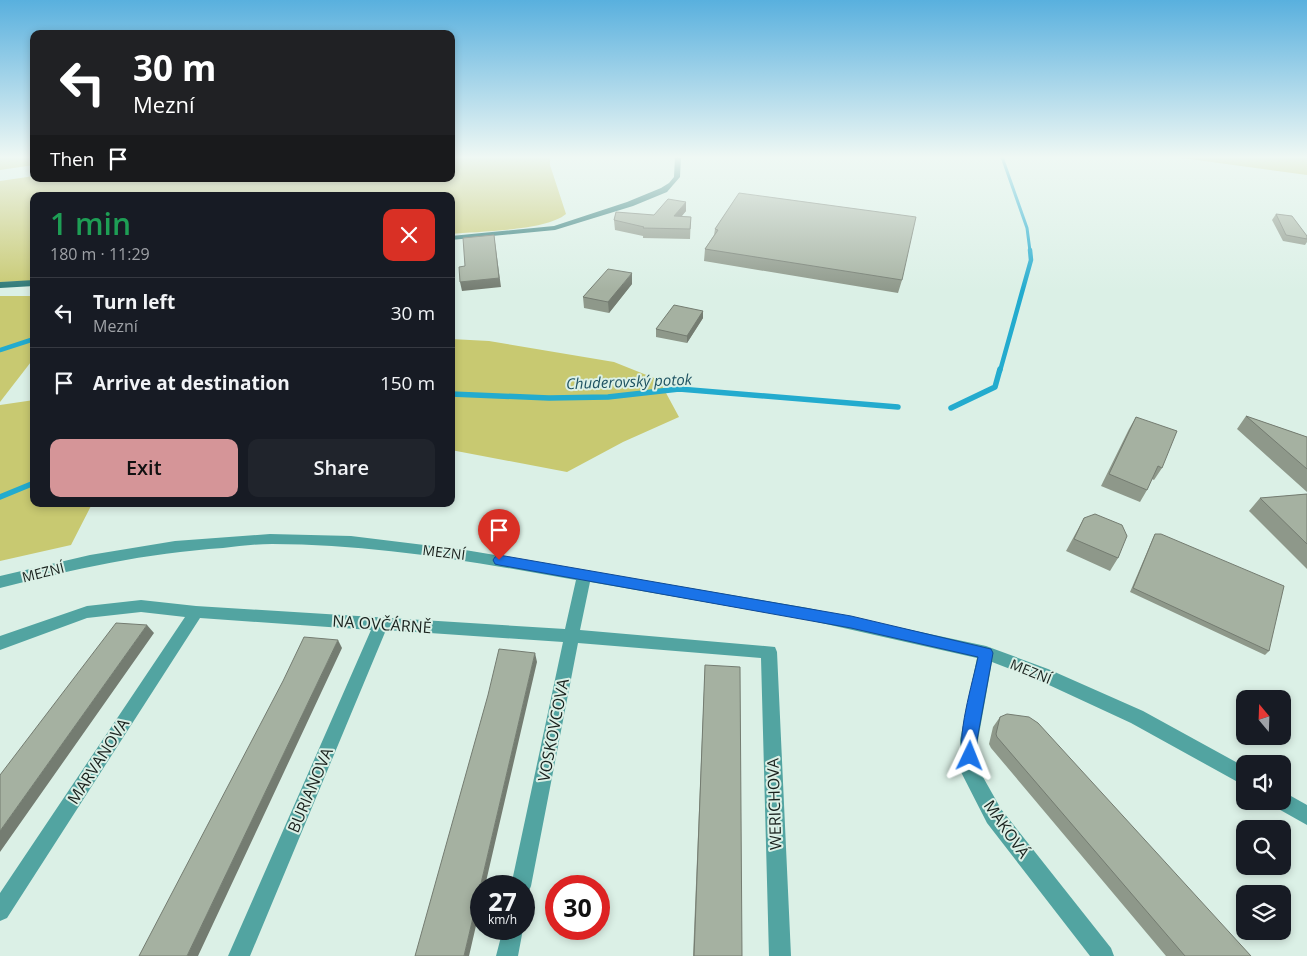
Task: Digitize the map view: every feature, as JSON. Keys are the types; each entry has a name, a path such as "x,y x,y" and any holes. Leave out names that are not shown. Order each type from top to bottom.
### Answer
{"street":[{"path":"455,238 555,228 636,202"},
{"path":"0,285 30,283"},
{"name":"MEZNÍ","path":"0,582 90,560 175,546 270,539 351,541 465,555 584,574 851,622 986,653 1042,674 1137,717 1236,772"},
{"name":"VOSKOVCOVA","path":"523,875 584,574"},
{"name":"NA OVČÁRNĚ","path":"0,643 87,612 141,606 196,612 572,636 769,652"},
{"name":"MARVANOVA","path":"0,911 196,612"},
{"name":"BURIANOVA","path":"239,956 381,625"},
{"name":"WERICHOVA","path":"769,652 780,956"},
{"name":"MAKOVÁ","path":"986,653 969,740 970,772 994,816 1103,956"},
{"path":"1291,806 1307,816"},
{"path":"507,956 511,940"}],"shaded area":[{"path":"0,202 30,202 30,281 0,282"},
{"path":"455,202 562,202 566,214 556,220 528,227 455,234"},
{"path":"0,296 30,296 30,363 0,402"},
{"path":"455,339 489,341 614,362 659,380 679,417 623,442 567,472 455,451"},
{"path":"30,401 30,507 90,507 71,545 0,561 0,405"}],"building":[{"path":"666,202 686,202 674,216 691,217 690,229 643,228 614,220 616,212 654,215"},
{"path":"733,202 803,202 916,217 902,280 705,249 718,230 715,229"},
{"path":"1276,214 1292,216 1307,236 1307,239 1286,235"},
{"path":"494,235 499,278 460,282 459,267 465,266 463,238"},
{"path":"608,269 632,273 608,302 583,297"},
{"path":"674,305 703,311 687,336 656,329"},
{"path":"1246,416 1307,437 1307,469"},
{"path":"1136,417 1177,431 1162,468 1158,466 1147,490 1109,474"},
{"path":"1307,494 1307,544 1260,498"},
{"path":"1095,514 1122,525 1127,536 1118,558 1074,539 1084,518"},
{"path":"1155,534 1161,534 1284,586 1269,651 1133,588"},
{"path":"116,623 147,625 0,831 0,775"},
{"path":"304,637 338,640 187,956 139,956 283,681"},
{"path":"499,649 535,653 483,875 470,875 470,930 464,956 415,956 488,695"},
{"path":"705,665 740,667 742,956 694,956"},
{"path":"1007,714 1029,717 1038,723 1251,956 1185,956 997,737 1000,717"}],"waterway":[{"name":"Chuderovský potok","path":"1018,202 1027,228 1030,251"},
{"name":"Chuderovský potok","path":"1000,371 1031,260 1030,250"},
{"path":"0,350 30,340"},
{"name":"Chuderovský potok","path":"951,408 995,387 1000,369"},
{"name":"Chuderovský potok","path":"455,394 549,398 608,397 679,389 898,407"},
{"name":"Chuderovský potok","path":"0,497 30,485"}],"route":[{"path":"499,560 851,622 986,653 969,740 970,756"}]}
